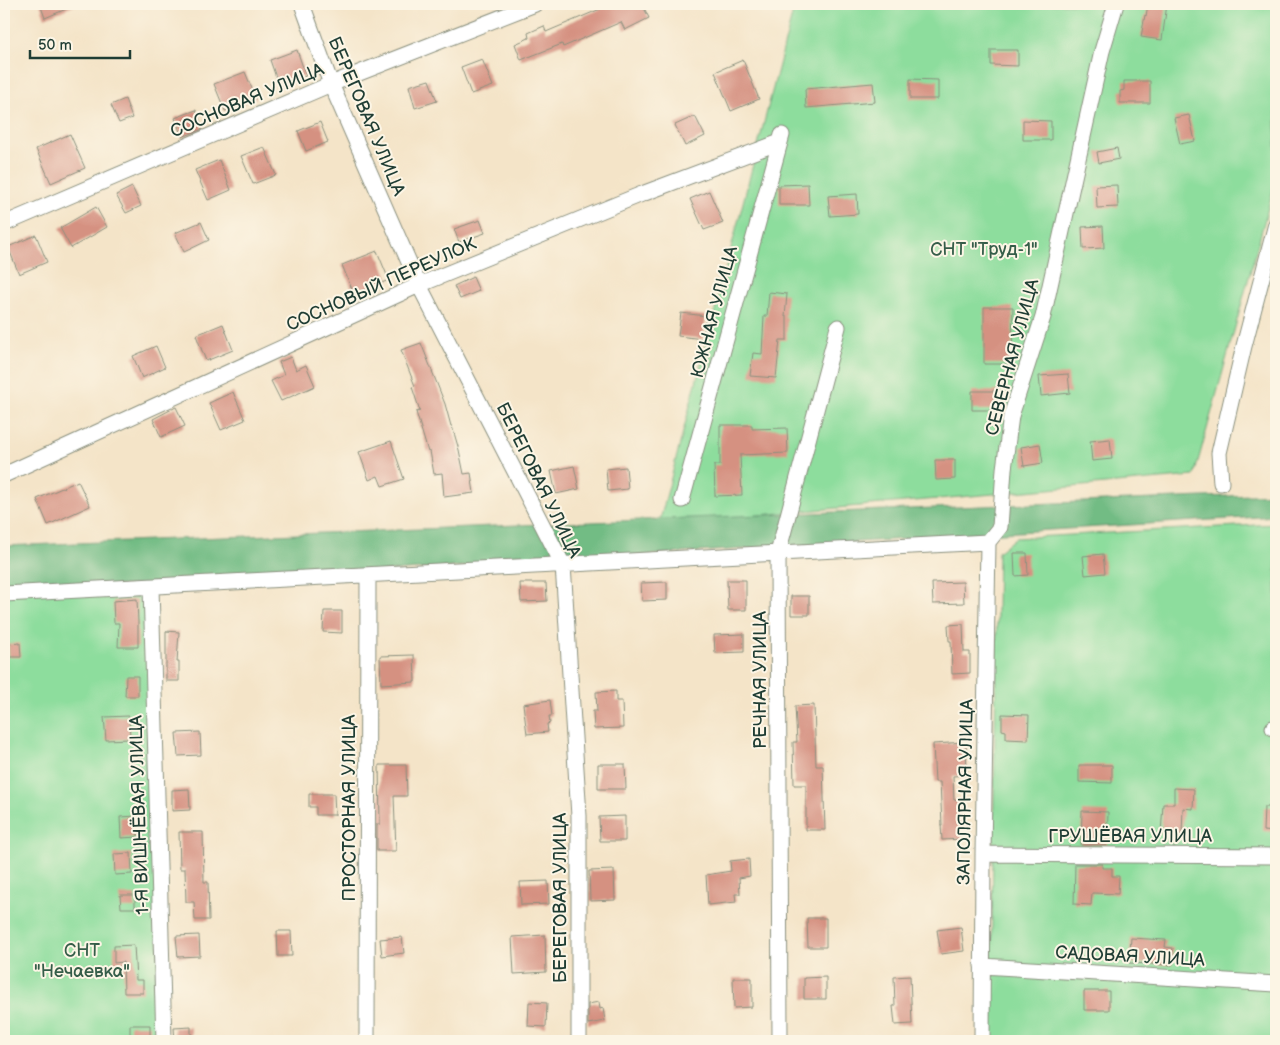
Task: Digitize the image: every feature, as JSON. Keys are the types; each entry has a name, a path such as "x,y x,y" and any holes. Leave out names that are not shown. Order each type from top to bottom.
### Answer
{"street":[{"name":"БЕРЕГОВАЯ УЛИЦА","path":"302,4 331,84 419,285 564,565 578,816 579,1041"},
{"name":"СОСНОВАЯ УЛИЦА","path":"4,224 331,84 535,4"},
{"name":"СЕВЕРНАЯ УЛИЦА","path":"988,542 1000,527 1004,469 1011,416 1044,318 1102,51 1116,4"},
{"name":"СОСНОВЫЙ ПЕРЕУЛОК","path":"4,475 419,285 781,138"},
{"name":"ЮЖНАЯ УЛИЦА","path":"682,500 781,138"},
{"path":"1222,483 1219,453 1244,346 1276,224"},
{"name":"РЕЧНАЯ УЛИЦА","path":"780,1041 778,552 838,327"},
{"path":"4,594 988,542"},
{"name":"ЗАПОЛЯРНАЯ УЛИЦА","path":"982,1041 988,542"},
{"name":"ПРОСТОРНАЯ УЛИЦА","path":"367,1041 368,576"},
{"name":"1-Я ВИШНЁВАЯ УЛИЦА","path":"151,587 164,1041"},
{"name":"ГРУШЁВАЯ УЛИЦА","path":"983,854 1276,856"},
{"name":"САДОВАЯ УЛИЦА","path":"982,966 1276,984"}],"green space":[{"name":"СНТ \"Труд-1\"","path":"795,4 1276,4 1276,179 1194,476 659,524"},
{"path":"1276,494 1276,516 245,580 4,591 4,546"},
{"path":"1276,524 1276,1041 990,1041 998,552 1015,538"},
{"name":"СНТ \"Нечаевка\"","path":"151,587 161,1041 4,1041 4,593"}],"building":[{"path":"40,4 78,4 45,18"},
{"path":"612,4 642,4 649,18 625,30 621,22 563,47 562,44 521,60 515,44 529,38 528,33 544,26 546,32"},
{"path":"1148,4 1167,4 1162,40 1141,37"},
{"path":"297,50 306,76 279,86 270,60"},
{"path":"991,50 1018,50 1018,66 991,65"},
{"path":"482,59 493,86 471,94 461,67"},
{"path":"743,60 759,99 731,111 715,72"},
{"path":"245,72 256,98 225,111 214,84"},
{"path":"910,79 938,80 938,99 910,99"},
{"path":"429,80 437,101 415,108 409,86"},
{"path":"1124,81 1150,81 1150,103 1120,103 1120,91 1124,90"},
{"path":"873,83 875,102 806,108 805,89"},
{"path":"125,99 132,118 119,123 111,105"},
{"path":"196,110 203,129 182,137 175,118"},
{"path":"1189,115 1195,141 1180,144 1174,118"},
{"path":"695,116 705,136 685,146 675,125"},
{"path":"1023,120 1051,121 1051,140 1023,140"},
{"path":"320,122 328,142 306,151 298,131"},
{"path":"70,134 85,168 51,183 36,149"},
{"path":"264,147 276,175 253,184 241,156"},
{"path":"1117,148 1119,159 1099,163 1097,152"},
{"path":"219,160 231,190 208,200 195,170"},
{"path":"808,184 809,205 779,205 779,185"},
{"path":"1117,185 1118,207 1097,208 1096,186"},
{"path":"132,187 141,206 126,213 116,195"},
{"path":"709,191 723,223 704,230 690,199"},
{"path":"857,194 858,214 830,216 828,196"},
{"path":"96,207 107,227 71,248 60,228"},
{"path":"480,220 485,233 459,242 454,229"},
{"path":"201,222 209,240 184,252 175,233"},
{"path":"1103,226 1104,248 1083,249 1082,227"},
{"path":"36,235 47,262 19,274 8,247"},
{"path":"377,251 389,280 354,294 342,265"},
{"path":"473,277 479,291 460,299 454,286"},
{"path":"769,292 787,294 785,317 787,317 787,340 780,340 776,378 750,376 753,353 762,354 764,316 767,316"},
{"path":"984,307 1013,307 1012,364 984,364"},
{"path":"681,313 706,316 703,339 678,336"},
{"path":"223,324 233,350 206,361 196,335"},
{"path":"421,343 445,404 464,474 471,473 474,493 444,497 442,473 434,474 430,451 428,452 416,412 420,411 412,387 415,386 401,350"},
{"path":"156,346 165,367 142,378 133,356"},
{"path":"291,357 296,370 306,365 315,386 281,401 271,381 284,375 279,362"},
{"path":"1068,374 1070,393 1041,396 1039,376"},
{"path":"972,391 1000,391 1000,410 972,410"},
{"path":"233,392 245,420 221,430 209,403"},
{"path":"176,407 185,426 161,437 153,419"},
{"path":"720,425 752,425 752,429 787,428 788,453 740,455 742,495 715,496 714,465 720,465"},
{"path":"1110,439 1112,459 1092,461 1090,441"},
{"path":"391,441 404,479 382,486 378,476 369,480 359,452"},
{"path":"1040,444 1043,463 1024,466 1021,447"},
{"path":"935,460 955,460 955,479 936,480"},
{"path":"574,466 579,489 556,494 551,471"},
{"path":"626,467 628,489 608,491 606,469"},
{"path":"78,481 90,506 48,525 37,499"},
{"path":"1014,553 1027,553 1028,575 1015,576"},
{"path":"1103,554 1105,573 1085,575 1083,556"},
{"path":"727,580 746,580 746,610 728,610"},
{"path":"667,582 667,600 642,601 641,583"},
{"path":"963,582 964,603 933,604 932,583"},
{"path":"520,583 546,583 547,601 521,602"},
{"path":"791,596 809,596 809,615 791,615"},
{"path":"137,599 138,647 118,647 119,623 114,623 113,601"},
{"path":"324,611 342,611 342,633 323,632"},
{"path":"963,624 964,652 970,652 970,673 952,674 951,641 949,641 948,625"},
{"path":"166,631 179,632 177,662 179,662 179,681 166,681"},
{"path":"744,634 744,652 715,653 714,635"},
{"path":"20,643 21,657 9,657 8,644"},
{"path":"414,655 415,682 381,684 380,656"},
{"path":"126,676 138,676 138,696 125,696"},
{"path":"616,691 616,701 622,701 623,728 594,729 593,711 597,711 596,692"},
{"path":"550,700 552,716 549,716 550,723 547,724 548,732 527,734 523,704"},
{"path":"814,705 816,766 823,766 825,830 806,830 806,785 794,785 793,742 797,742 795,706"},
{"path":"1002,714 1029,715 1028,740 1006,739 1006,731 1002,730"},
{"path":"129,716 130,739 106,740 104,717"},
{"path":"200,732 201,755 178,756 176,733"},
{"path":"966,742 967,775 953,776 954,800 962,799 963,839 942,840 940,782 935,782 933,744"},
{"path":"598,764 625,764 626,789 598,789"},
{"path":"379,765 406,765 407,796 394,796 396,851 377,851 377,824 380,824"},
{"path":"1079,765 1112,765 1112,783 1079,782"},
{"path":"1174,788 1194,789 1193,809 1183,808 1182,835 1161,834 1163,804 1174,804"},
{"path":"189,789 190,810 172,811 172,790"},
{"path":"309,794 334,794 335,815 316,815 316,807 309,807"},
{"path":"1264,807 1276,807 1276,832 1263,831"},
{"path":"1082,811 1108,812 1107,845 1081,845"},
{"path":"137,816 138,837 121,838 120,817"},
{"path":"625,816 625,841 600,841 599,817"},
{"path":"179,832 203,832 204,882 208,882 209,920 195,920 194,902 186,902 185,869 180,869"},
{"path":"131,853 132,874 115,875 114,854"},
{"path":"749,859 750,876 739,878 740,894 735,894 736,902 708,905 706,875 731,871 730,861"},
{"path":"1075,864 1102,864 1102,868 1112,868 1112,876 1119,876 1118,894 1092,893 1091,905 1074,904"},
{"path":"614,870 615,900 590,901 589,871"},
{"path":"548,881 549,904 521,905 520,882"},
{"path":"120,895 135,895 135,908 121,908"},
{"path":"807,918 826,918 826,947 808,947"},
{"path":"961,927 964,951 941,954 937,930"},
{"path":"277,931 291,931 292,956 278,956"},
{"path":"199,935 200,956 178,957 176,936"},
{"path":"545,935 546,972 514,974 512,937"},
{"path":"402,937 404,953 382,956 380,939"},
{"path":"1131,938 1166,940 1165,947 1173,948 1172,965 1129,963"},
{"path":"134,945 136,980 143,980 143,993 124,993 123,962 114,963 114,946"},
{"path":"910,976 912,1024 895,1025 893,1006 895,1006 894,977"},
{"path":"826,977 826,999 804,999 804,978"},
{"path":"733,978 752,978 752,1007 734,1008"},
{"path":"1084,991 1109,991 1109,1010 1084,1010"},
{"path":"529,1002 547,1003 546,1027 528,1026"},
{"path":"599,1002 600,1009 603,1008 605,1021 588,1024 588,1004"},
{"path":"130,1025 150,1025 150,1037 130,1038"},
{"path":"191,1027 191,1041 175,1041 174,1028"}]}
